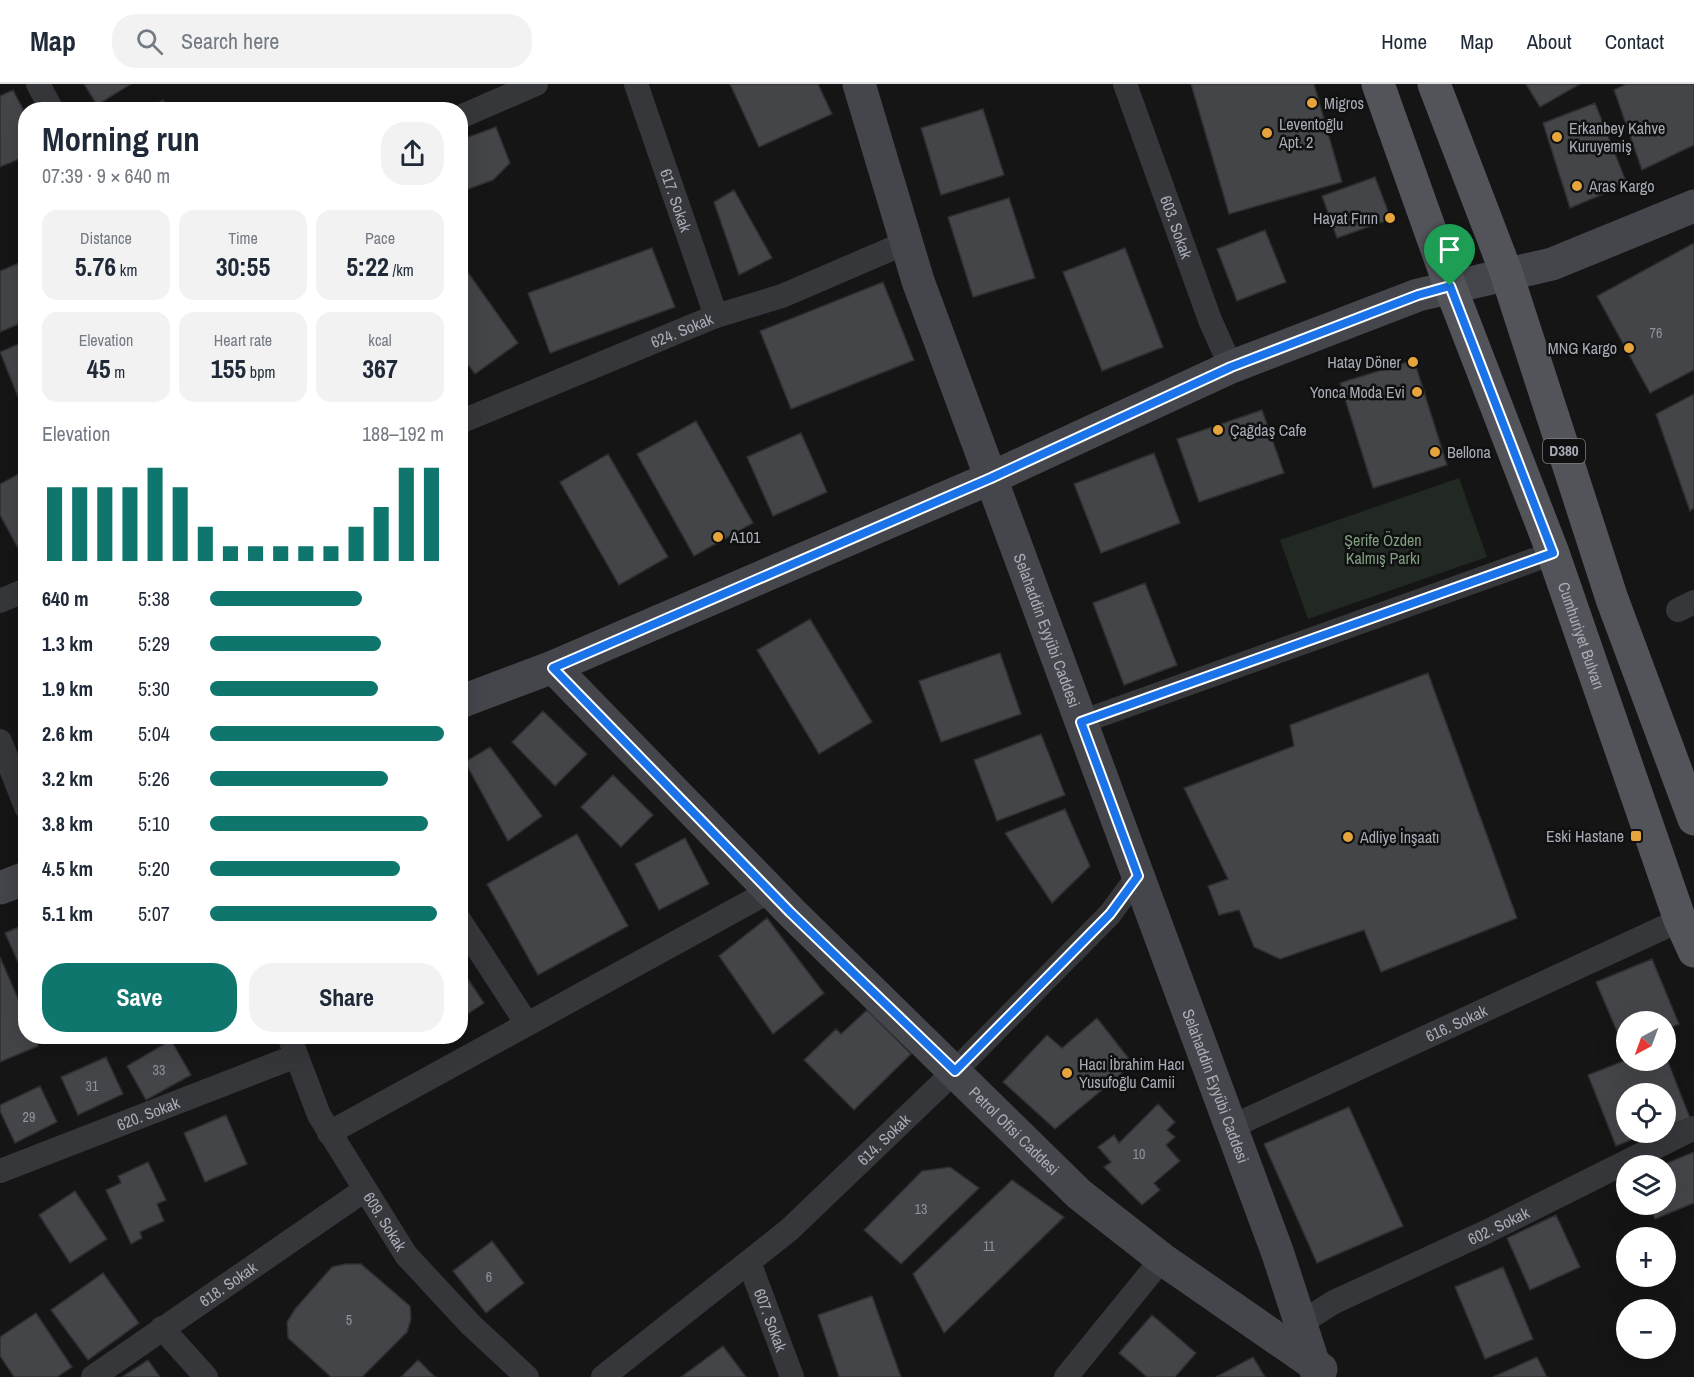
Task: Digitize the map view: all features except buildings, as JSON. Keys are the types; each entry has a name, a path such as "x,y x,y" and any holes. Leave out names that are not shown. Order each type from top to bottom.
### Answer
{"main road":[{"name":"Cumhuriyet Bulvarı","path":"1378,84 1450,286 1553,553 1680,920 1694,951"},
{"name":"D380","path":"1434,84 1506,272 1612,599 1694,819"}],"street":[{"path":"38,84 48,102"},
{"path":"468,114 536,84"},
{"name":"617. Sokak","path":"636,84 716,316"},
{"name":"Selahaddin Eyyübi Caddesi","path":"859,84 905,243 1321,1373"},
{"name":"603. Sokak","path":"1125,84 1210,320 1231,367"},
{"path":"468,699 553,668 991,478 1231,367 1418,295 1506,272 1552,264 1694,206"},
{"name":"624. Sokak","path":"468,419 716,316 782,296 905,243"},
{"path":"1081,722 1553,553"},
{"path":"0,601 18,594"},
{"name":"Petrol Ofisi Caddesi","path":"553,668 770,891 1079,1194 1162,1258 1321,1373"},
{"path":"0,741 18,787"},
{"name":"614. Sokak","path":"603,1377 789,1230 955,1071 1110,914 1138,876"},
{"path":"0,888 18,881"},
{"path":"329,1133 770,891"},
{"name":"616. Sokak","path":"1231,1127 1680,920"},
{"path":"468,933 527,1024"},
{"name":"609. Sokak","path":"293,1046 319,1115 363,1191 406,1255 471,1325 526,1377"},
{"name":"620. Sokak","path":"0,1171 293,1046"},
{"name":"602. Sokak","path":"1302,1322 1334,1302 1486,1232 1694,1128"},
{"name":"618. Sokak","path":"93,1377 363,1191"},
{"path":"1066,1377 1162,1258"},
{"name":"607. Sokak","path":"749,1262 792,1377"},
{"path":"162,1328 206,1377"}],"green space":[{"name":"Şerife Özden Kalmış Parkı","path":"1459,478 1487,557 1308,619 1280,540"}],"place":[{"name":"Migros","path":"1312,103"},
{"name":"Leventoğlu Apt. 2","path":"1267,133"},
{"name":"Erkanbey Kahve Kuruyemiş","path":"1557,137"},
{"name":"Aras Kargo","path":"1577,186"},
{"name":"Hayat Fırın","path":"1390,218"},
{"name":"MNG Kargo","path":"1629,348"},
{"name":"Hatay Döner","path":"1413,362"},
{"name":"Yonca Moda Evi","path":"1417,392"},
{"name":"Çağdaş Cafe","path":"1218,430"},
{"name":"Bellona","path":"1435,452"},
{"name":"A101","path":"718,537"},
{"name":"Eski Hastane","path":"1636,836"},
{"name":"Adliye İnşaatı","path":"1348,837"},
{"name":"Hacı İbrahim Hacı Yusufoğlu Camii","path":"1067,1073"}],"route":[{"path":"1450,286 1553,553 1081,722 1138,876 1110,914 955,1071 790,912 553,668 991,478 1231,367 1418,295 1450,286"}]}
